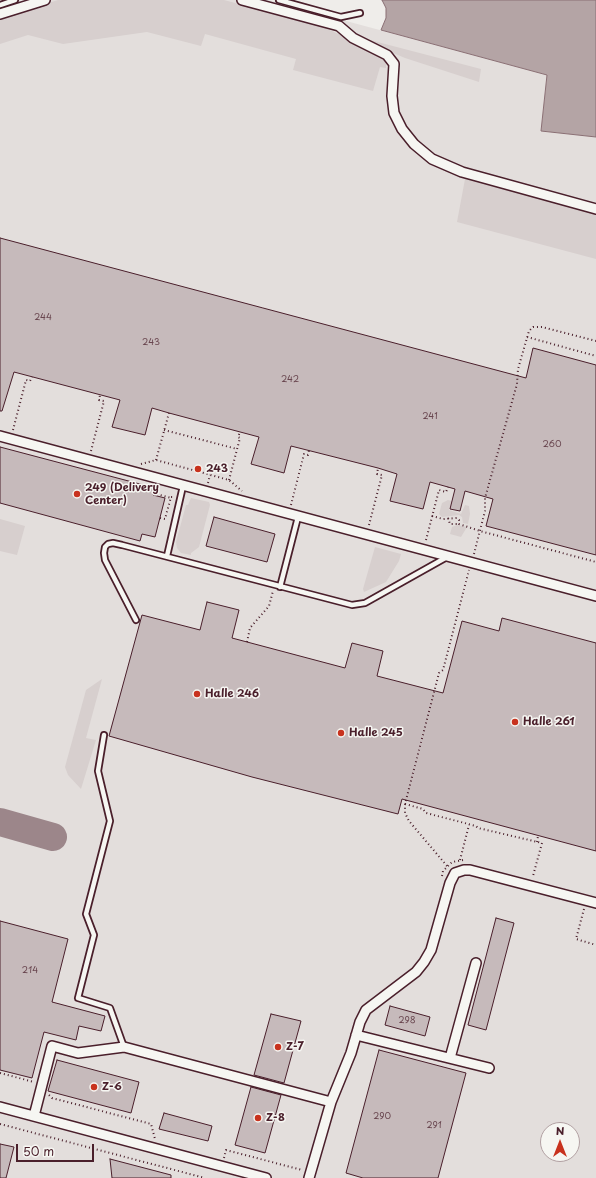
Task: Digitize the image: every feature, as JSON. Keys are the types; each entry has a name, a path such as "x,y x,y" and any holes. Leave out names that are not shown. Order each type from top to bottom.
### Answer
{"street":[{"path":"0,14 45,0"},
{"path":"242,0 340,26 353,38 388,55 394,64 392,96 394,112 402,130 432,158 462,172 596,209"},
{"path":"0,436 596,596"},
{"path":"307,1175 331,1102 347,1064 366,1010 416,972 424,962 431,950 450,883 455,873 470,870 593,906"},
{"path":"450,1058 476,964"},
{"path":"356,1035 489,1068"},
{"path":"34,1116 52,1046 78,1053 124,1047 331,1102"},
{"path":"0,1107 266,1178"}],"lane":[{"path":"0,5 15,0"},
{"path":"279,0 341,17 360,13"},
{"path":"167,556 183,486"},
{"path":"280,586 298,517"},
{"path":"136,620 105,560 105,547 113,543 352,605 365,603 449,556"},
{"path":"104,735 98,770 110,821 86,914 94,935 78,998 110,1008 124,1047"}],"path":[{"path":"447,866 409,821 405,813 405,804 439,673 443,670 480,531 485,511 485,498 517,384 518,369 527,337 529,331 537,326 596,341"},
{"path":"527,337 596,356"},
{"path":"13,430 26,380 30,381 32,377"},
{"path":"91,452 104,401 99,400 100,395"},
{"path":"156,460 169,413"},
{"path":"164,430 237,449"},
{"path":"229,480 240,438 238,437 240,432"},
{"path":"291,505 304,454 308,455 309,450"},
{"path":"138,465 156,460 229,480 244,493"},
{"path":"369,525 382,475 377,474 378,468"},
{"path":"426,540 439,490 446,492 448,487"},
{"path":"154,494 171,498"},
{"path":"432,516 457,518 460,520 459,524"},
{"path":"448,518 450,524 459,524 596,562"},
{"path":"405,804 423,809 426,813 476,826 478,828 542,843 533,878"},
{"path":"460,860 469,826"},
{"path":"537,842 538,836"},
{"path":"593,906 584,908 576,940 596,945"},
{"path":"0,1073 35,1082 52,1098 151,1124 153,1134 165,1158 163,1167"},
{"path":"0,1124 205,1178"},
{"path":"222,1166 226,1150 307,1175"}],"shaded area":[{"path":"23,0 268,0 547,75 541,131 596,137 596,1178 0,1178 0,7"},
{"path":"58,0 224,0 321,26 380,53 386,64 386,68 380,67 373,91 293,70 296,59 205,34 201,46 147,32 63,44 28,35 0,44 0,18"},
{"path":"382,0 596,0 596,137 541,131 547,75 381,30 386,18 386,8"},
{"path":"366,39 481,69 479,82 405,58 365,41"},
{"path":"465,179 596,214 596,259 457,222"},
{"path":"191,498 209,502 210,505 199,547 191,553 191,555 181,553 177,548 176,542 186,505 188,505"},
{"path":"448,500 452,501 449,510 461,514 465,505 469,506 470,514 468,524 463,523 462,517 459,515 442,517 439,514 442,503"},
{"path":"0,519 25,526 17,555 0,551"},
{"path":"457,525 467,527 461,537 450,534 452,527"},
{"path":"375,547 401,554 399,561 386,582 364,592 363,589"},
{"path":"102,679 86,738 96,740 81,789 68,775 65,767 86,690"}],"building":[{"path":"0,238 526,378 533,348 596,365 596,555 486,526 493,499 465,491 460,511 450,509 455,489 430,482 423,509 390,501 397,474 378,468 291,446 284,473 251,464 259,437 152,408 145,435 112,427 120,400 14,372 2,411 0,411"},
{"name":"249 (Delivery Center)","path":"0,447 155,488 153,495 165,498 155,537 142,534 140,541 0,503"},
{"path":"214,517 275,534 267,562 206,546"},
{"path":"207,602 239,610 232,638 345,668 352,643 383,651 377,676 443,693 462,621 499,631 502,618 596,643 596,851 402,799 398,814 252,777 109,736 142,615 200,630"},
{"path":"496,918 514,923 486,1030 468,1025"},
{"path":"0,921 68,939 52,1002 105,1016 101,1031 79,1026 76,1040 44,1032 32,1078 0,1070"},
{"path":"390,1006 430,1017 425,1036 385,1025"},
{"name":"Z-7","path":"271,1014 301,1021 284,1083 254,1075"},
{"path":"379,1050 466,1073 438,1178 363,1178 346,1173"},
{"name":"Z-6","path":"57,1060 139,1082 131,1113 48,1091"},
{"name":"Z-8","path":"251,1087 281,1095 265,1153 235,1145"},
{"path":"164,1113 212,1126 208,1141 159,1129"},
{"path":"0,1144 14,1147 6,1178 0,1178"},
{"path":"110,1159 171,1175 171,1178 112,1178"}],"taxiway":[{"path":"0,822 53,837"}],"place":[{"name":"243","path":"198,469"},
{"name":"249 (Delivery Center)","path":"77,494"},
{"name":"Halle 246","path":"197,694"},
{"name":"Halle 261","path":"515,722"},
{"name":"Halle 245","path":"341,733"},
{"name":"Z-7","path":"278,1047"},
{"name":"Z-6","path":"94,1087"},
{"name":"Z-8","path":"258,1118"}]}
